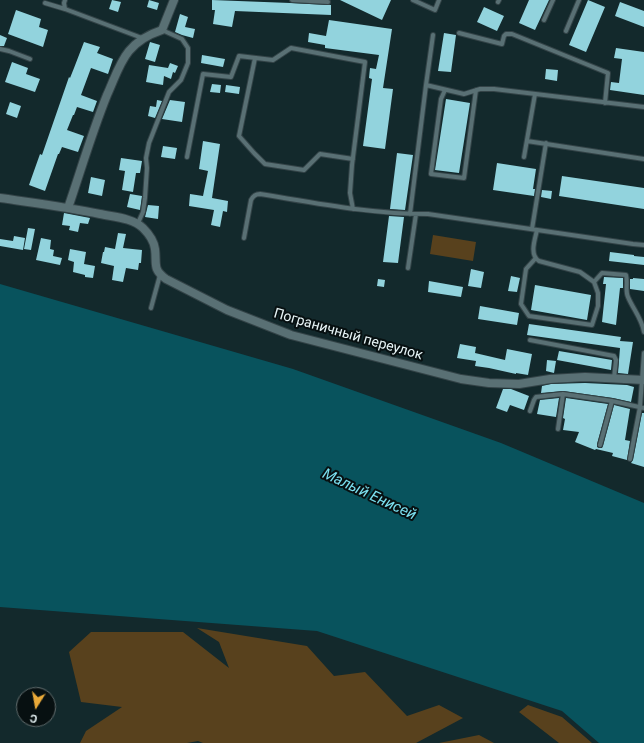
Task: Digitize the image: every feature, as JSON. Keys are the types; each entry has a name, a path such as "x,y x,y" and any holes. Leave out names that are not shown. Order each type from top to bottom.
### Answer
{"street":[{"path":"68,208 95,125 119,67 129,51 143,38 162,30 174,0"},
{"path":"0,198 68,208 138,223 144,228 153,242 156,268 160,275"},
{"name":"Пограничный переулок","path":"160,275 226,310 291,335 461,379 489,383 519,384 550,379 585,377 643,379"}],"lane":[{"path":"65,0 65,9"},
{"path":"292,0 328,2"},
{"path":"413,0 435,10 439,0"},
{"path":"544,20 553,0"},
{"path":"566,31 579,0"},
{"path":"45,3 143,38"},
{"path":"138,223 143,212 145,198 147,176 146,158 149,143 169,92 181,80 188,63 188,48 182,39 162,30"},
{"path":"459,34 502,44 506,34 512,34 608,73 606,103"},
{"path":"410,214 433,35"},
{"path":"187,157 203,74 231,77 239,56 273,60 291,48 365,62 350,193 353,209"},
{"path":"0,49 30,59"},
{"path":"255,58 239,136 254,153 266,164 304,170 320,154 353,159"},
{"path":"426,85 464,94 480,89 494,89 644,107"},
{"path":"445,90 441,99 431,174 464,178 476,90"},
{"path":"524,157 535,94"},
{"path":"527,140 644,159"},
{"path":"536,259 526,269 521,304 529,316 592,325 598,306 598,293 594,282 580,272 538,261 533,254 534,229 546,143"},
{"path":"244,238 251,200 256,194 353,209 428,214 633,244 644,244"},
{"path":"408,268 416,214"},
{"path":"594,282 602,273 626,275 628,280 627,296 639,317 644,332"},
{"path":"151,308 160,275"},
{"path":"530,340 614,356 616,360 614,378"},
{"path":"630,459 642,408 644,353"},
{"path":"530,411 536,397 562,394 612,401 642,408"},
{"path":"558,429 562,394"},
{"path":"600,445 612,401"}],"shaded area":[{"path":"433,235 476,242 473,261 430,254"},
{"path":"197,628 307,646 334,676 365,672 407,716 439,705 463,718 416,743 203,743 198,741 187,743 80,743 86,731 122,707 81,702 69,652 91,632 183,632 229,668 219,642"},
{"path":"528,705 562,717 592,743 559,743 519,712"},
{"path":"479,735 494,743 439,743"}],"water":[{"name":"Малый Енисей","path":"0,284 293,369 501,443 644,503 644,743 599,743 562,711 317,631 0,607"}],"building":[{"path":"112,0 121,2 118,12 109,9"},
{"path":"149,0 159,3 157,10 147,7"},
{"path":"212,0 331,5 331,15 235,11 232,27 213,24 215,10 212,10"},
{"path":"340,0 391,0 382,20"},
{"path":"529,0 549,0 535,30 519,23"},
{"path":"588,0 605,7 586,52 569,45"},
{"path":"620,2 644,11 644,27 615,16"},
{"path":"484,7 504,16 497,31 477,22"},
{"path":"16,10 41,19 39,27 48,30 43,47 8,34"},
{"path":"180,14 188,17 185,27 195,29 193,38 175,32"},
{"path":"329,20 392,29 383,88 393,89 385,149 363,146 372,79 369,78 370,68 376,69 379,55 325,48 325,45 308,42 309,33 326,36"},
{"path":"444,33 456,35 451,72 438,71"},
{"path":"0,35 7,38 4,46 0,46"},
{"path":"84,42 100,47 97,53 113,59 108,74 91,68 81,95 97,101 93,112 77,107 67,130 84,136 78,152 62,147 58,154 45,191 29,185 40,154 42,155 69,77 70,78"},
{"path":"150,42 160,45 155,62 145,59"},
{"path":"616,48 644,52 644,95 610,90 611,82 619,83 622,59 614,58"},
{"path":"202,55 225,59 223,67 201,63"},
{"path":"12,62 28,68 26,74 40,79 35,92 5,82"},
{"path":"170,63 178,66 175,73 173,72 171,79 164,76 163,85 146,82 149,65 168,68"},
{"path":"546,69 558,70 557,81 545,79"},
{"path":"212,84 221,85 220,93 210,92"},
{"path":"226,85 240,87 239,94 225,92"},
{"path":"446,99 470,103 459,173 435,170"},
{"path":"157,100 162,101 155,118 148,116 150,106 156,107"},
{"path":"170,100 185,102 182,122 162,119"},
{"path":"10,102 21,106 17,118 6,114"},
{"path":"203,141 220,144 212,198 228,201 227,212 223,211 220,227 211,225 214,210 189,206 190,194 203,196 208,171 199,169"},
{"path":"163,146 177,148 175,159 161,157"},
{"path":"397,153 413,155 405,210 390,209"},
{"path":"121,158 142,161 140,173 136,173 133,192 122,190 125,171 119,170"},
{"path":"497,163 536,169 533,189 535,189 534,196 493,190"},
{"path":"562,176 644,188 644,209 559,196"},
{"path":"91,177 105,180 102,196 88,193"},
{"path":"542,190 552,191 551,199 541,197"},
{"path":"130,194 142,196 140,210 127,207"},
{"path":"148,205 159,206 158,219 145,217"},
{"path":"64,213 90,218 88,224 80,223 78,232 69,230 70,226 62,225"},
{"path":"389,216 404,217 398,263 383,262"},
{"path":"28,228 35,229 31,250 24,249"},
{"path":"118,233 126,234 123,248 142,250 141,263 139,263 138,270 126,268 123,282 112,280 114,266 101,263 105,247 115,249"},
{"path":"14,236 25,238 23,250 0,246 0,239 13,241"},
{"path":"41,238 51,240 50,249 54,250 53,256 62,258 60,265 36,260"},
{"path":"70,249 86,252 84,264 95,266 93,278 85,277 85,275 73,272 74,262 68,260"},
{"path":"610,252 644,257 644,265 609,261"},
{"path":"471,269 484,272 481,288 468,286"},
{"path":"511,276 520,278 517,292 508,291"},
{"path":"604,277 623,278 623,288 620,288 616,325 602,322 606,284 603,284"},
{"path":"378,279 385,280 384,287 377,286"},
{"path":"630,279 644,279 644,291 630,289"},
{"path":"429,281 463,287 461,297 428,292"},
{"path":"535,285 591,295 587,320 531,310"},
{"path":"480,306 519,313 517,325 478,319"},
{"path":"529,324 621,337 620,341 633,342 628,374 618,373 620,348 527,335"},
{"path":"460,344 476,347 475,353 505,360 507,349 532,354 528,375 475,366 476,361 457,358"},
{"path":"559,351 612,360 611,370 557,360"},
{"path":"547,360 556,361 554,373 546,371"},
{"path":"585,383 627,385 634,387 631,402 563,391 541,393 542,386 551,384"},
{"path":"503,389 511,389 529,396 524,410 510,405 507,412 496,408"},
{"path":"559,398 556,417 537,414 540,400"},
{"path":"566,398 608,404 597,444 597,447 599,448 602,448 603,446 614,405 630,409 625,440 630,441 627,460 612,456 613,453 595,450 575,442 579,432 563,430"},
{"path":"642,413 644,413 644,467 631,463 633,460"}]}
